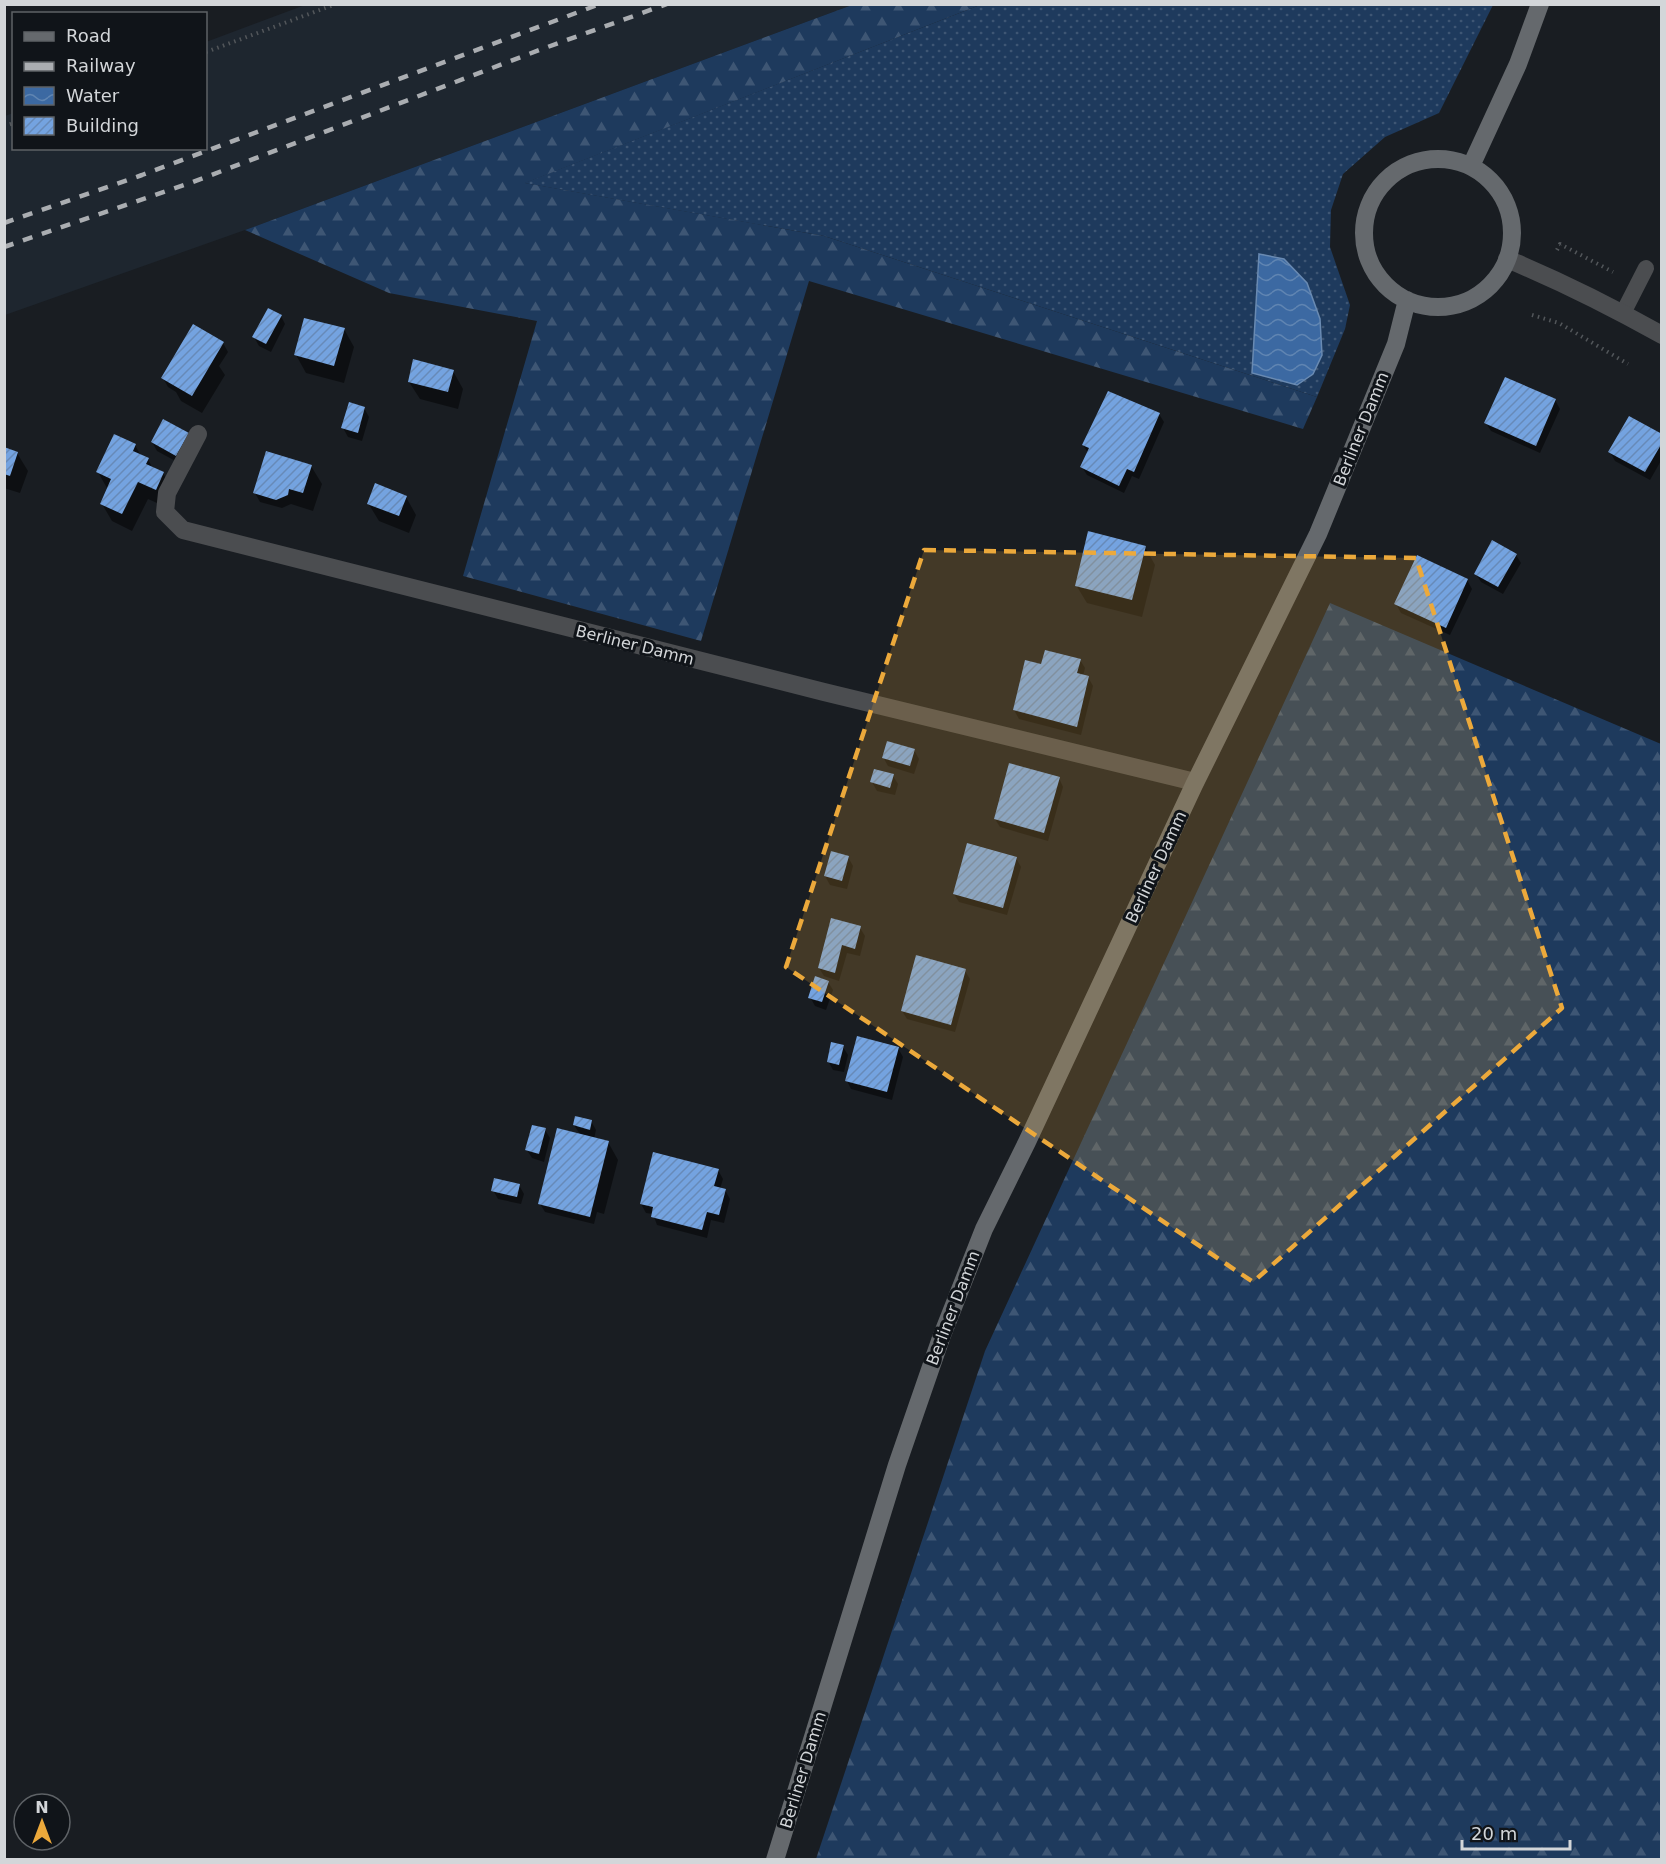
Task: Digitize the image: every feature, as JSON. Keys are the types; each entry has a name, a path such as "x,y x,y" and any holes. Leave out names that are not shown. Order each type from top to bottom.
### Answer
{"main road":[{"path":"1471,166 1518,64 1540,4"},
{"path":"1449,159 1471,166 1496,186 1505,200 1511,217 1512,241 1507,259 1496,279 1481,293 1465,302 1447,306 1427,306 1407,300 1389,288 1375,271 1368,256 1364,237 1367,210 1379,188 1402,168 1423,160 1449,159"},
{"name":"Berliner Damm","path":"775,1860 893,1476 945,1327 984,1229 1196,782 1318,534 1396,344 1407,300"}],"street":[{"path":"1507,259 1623,313 1662,335"},
{"name":"Berliner Damm","path":"198,434 168,493 165,512 183,530 824,692 1196,782"}],"lane":[{"path":"1623,313 1646,268"}],"path":[{"path":"207,52 336,4"},
{"path":"1560,244 1638,285"},
{"path":"1532,315 1559,323 1628,364"}],"highlighted area":[{"path":"924,550 1416,558 1562,1008 1253,1282 786,967"}],"shaded area":[{"path":"305,5 852,5 245,230 5,315 5,116 12,113 12,150 207,150 207,42"}],"green space":[{"path":"852,5 980,5 525,183 824,236 1317,397 1303,429 809,281 701,641 463,576 537,321 389,293 245,230"},
{"path":"980,5 1493,5 1439,113 1385,137 1343,174 1331,210 1330,247 1350,305 1345,329 1317,397 824,236 524,183","holes":["1259,254 1284,259 1307,283 1320,319 1322,355 1297,385 1252,373"]},
{"path":"1330,603 1661,744 1661,1859 816,1859 985,1351"}],"water":[{"path":"1259,254 1284,259 1307,283 1320,319 1322,355 1313,374 1297,385 1252,373"}],"building":[{"path":"268,308 282,315 266,344 252,337"},
{"path":"304,318 345,328 334,366 294,355"},
{"path":"193,324 224,342 192,396 161,378"},
{"path":"413,359 454,370 448,392 408,382"},
{"path":"1505,377 1556,399 1536,446 1484,423"},
{"path":"1108,391 1160,413 1134,472 1127,469 1119,486 1080,467 1089,448 1082,445"},
{"path":"349,402 365,407 358,433 341,428"},
{"path":"1629,416 1662,434 1662,443 1645,472 1608,452"},
{"path":"163,419 189,433 176,456 151,442"},
{"path":"114,434 136,444 133,451 149,458 146,464 164,472 156,490 138,482 122,514 100,504 111,479 96,472"},
{"path":"4,447 18,452 10,476 4,474"},
{"path":"266,451 312,465 303,493 289,489 288,495 276,500 253,493"},
{"path":"375,483 407,496 399,516 367,504"},
{"path":"1088,531 1146,546 1132,600 1075,586"},
{"path":"1492,540 1517,554 1498,587 1474,574"},
{"path":"1417,555 1468,579 1446,628 1394,604"},
{"path":"1045,650 1081,659 1077,673 1089,676 1077,727 1013,710 1025,660 1041,664"},
{"path":"887,741 915,749 910,766 882,758"},
{"path":"1009,763 1060,777 1044,833 994,819"},
{"path":"874,769 894,774 890,788 870,782"},
{"path":"967,843 1017,857 1003,908 953,894"},
{"path":"831,851 849,856 842,881 824,876"},
{"path":"831,918 861,926 855,949 842,945 835,973 818,968"},
{"path":"916,955 966,969 951,1025 901,1011"},
{"path":"815,976 829,981 822,1002 808,998"},
{"path":"857,1036 899,1047 887,1092 845,1081"},
{"path":"831,1042 844,1045 839,1065 827,1062"},
{"path":"575,1116 592,1120 590,1130 573,1125"},
{"path":"532,1125 546,1128 539,1154 525,1150"},
{"path":"557,1128 609,1141 590,1217 538,1204"},
{"path":"653,1152 719,1169 714,1186 726,1189 719,1215 707,1212 702,1230 651,1217 653,1207 640,1204"},
{"path":"494,1178 520,1184 517,1197 491,1191"}],"railway":[{"path":"4,223 142,175 600,4"},
{"path":"4,247 193,182 542,49 667,4"}]}
